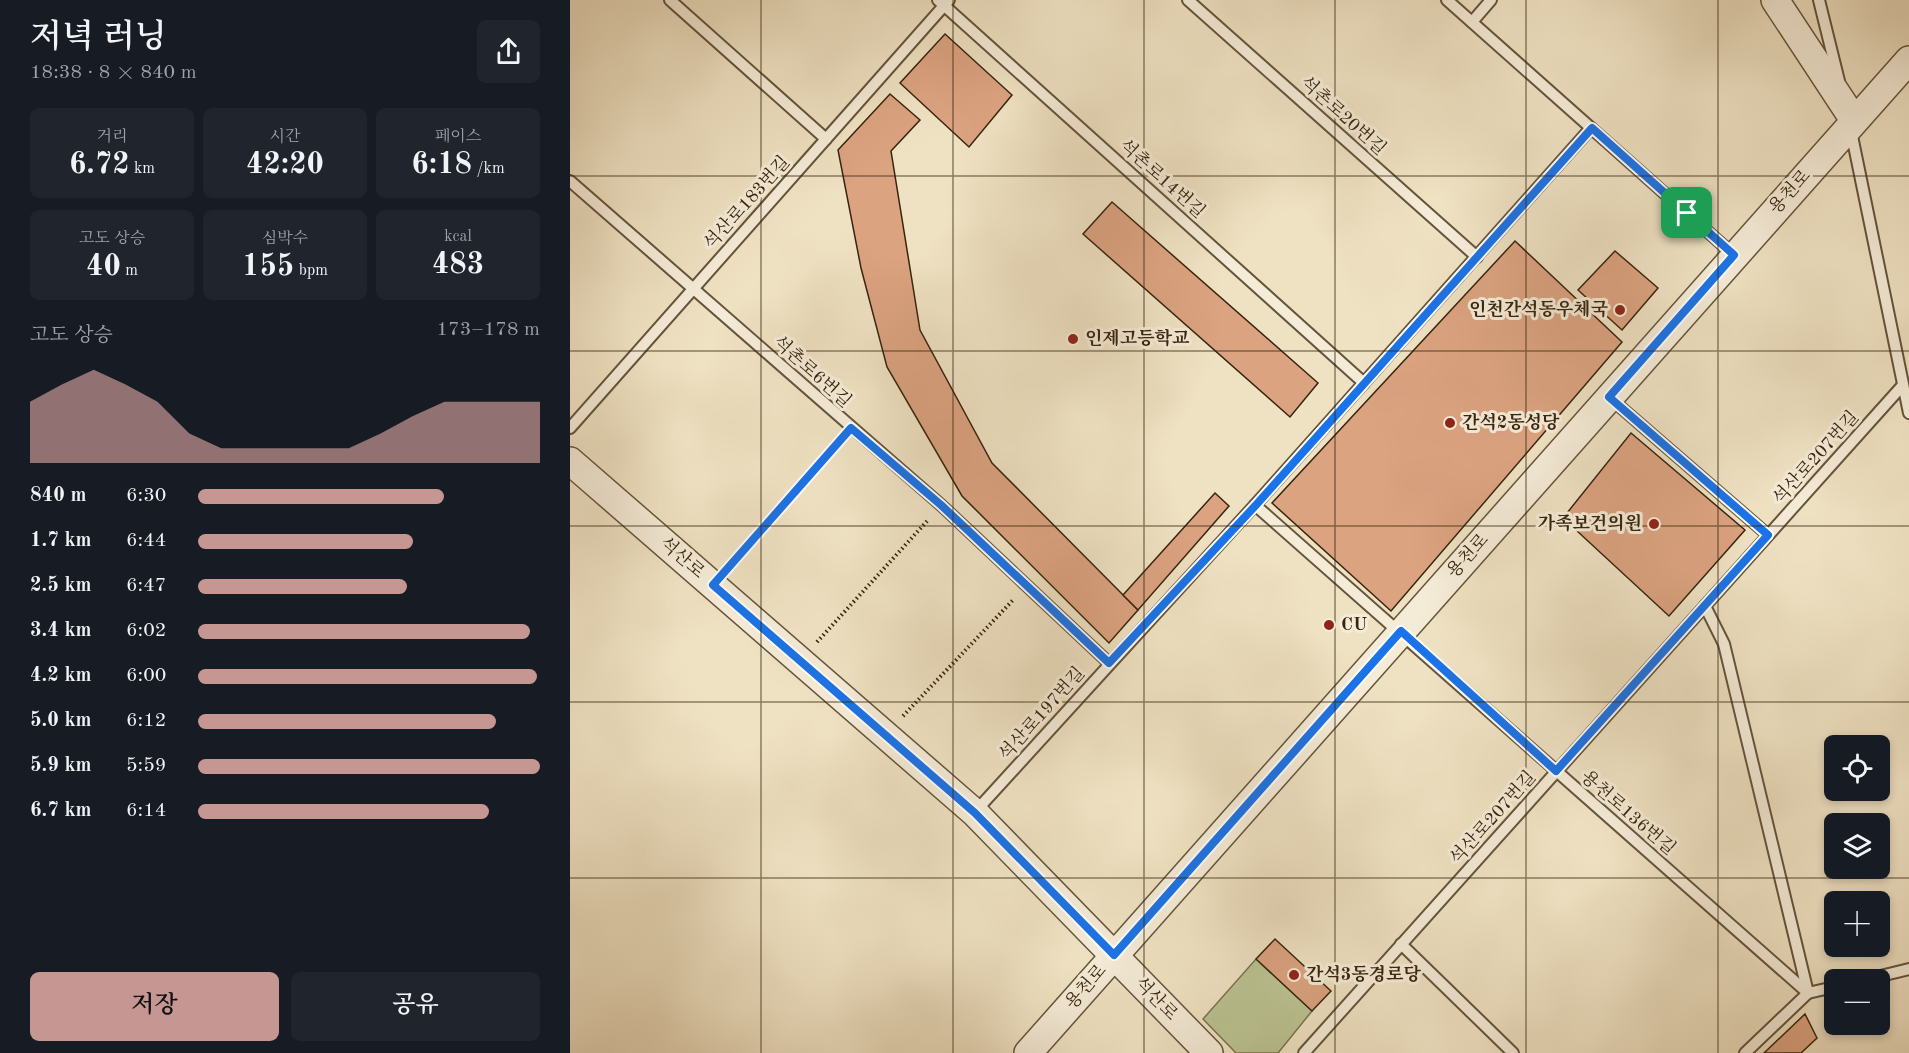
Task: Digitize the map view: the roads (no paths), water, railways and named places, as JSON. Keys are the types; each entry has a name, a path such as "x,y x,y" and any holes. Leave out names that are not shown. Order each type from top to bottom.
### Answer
{"street":[{"path":"1775,0 1850,117"},
{"name":"용천로","path":"1028,1053 1734,255 1850,117 1909,60"},
{"name":"석산로","path":"570,461 975,813 1209,1053"}],"lane":[{"path":"670,0 826,139"},
{"name":"석촌로20번길","path":"1188,0 1477,257"},
{"path":"1448,0 1734,255"},
{"path":"1472,22 1491,0"},
{"path":"1819,0 1850,117 1909,413"},
{"name":"석산로183번길","path":"570,428 944,2"},
{"name":"석촌로14번길","path":"944,2 1364,383"},
{"name":"석산로197번길","path":"975,813 1109,663 1256,505 1592,128"},
{"name":"석촌로6번길","path":"570,181 941,505 1109,663"},
{"name":"석산로207번길","path":"1304,1053 1903,385"},
{"path":"1609,397 1768,535"},
{"name":"용천로136번길","path":"1256,505 1808,993"},
{"path":"1705,606 1724,644 1808,993"},
{"path":"1401,944 1513,1053"},
{"path":"1890,974 1909,969"},
{"path":"1745,1053 1808,993 1824,989"}],"place":[{"name":"인천간석동우체국","path":"1620,310"},
{"name":"인제고등학교","path":"1073,339"},
{"name":"간석2동성당","path":"1450,423"},
{"name":"가족보건의원","path":"1654,524"},
{"name":"CU","path":"1329,625"},
{"name":"간석3동경로당","path":"1294,975"}]}
